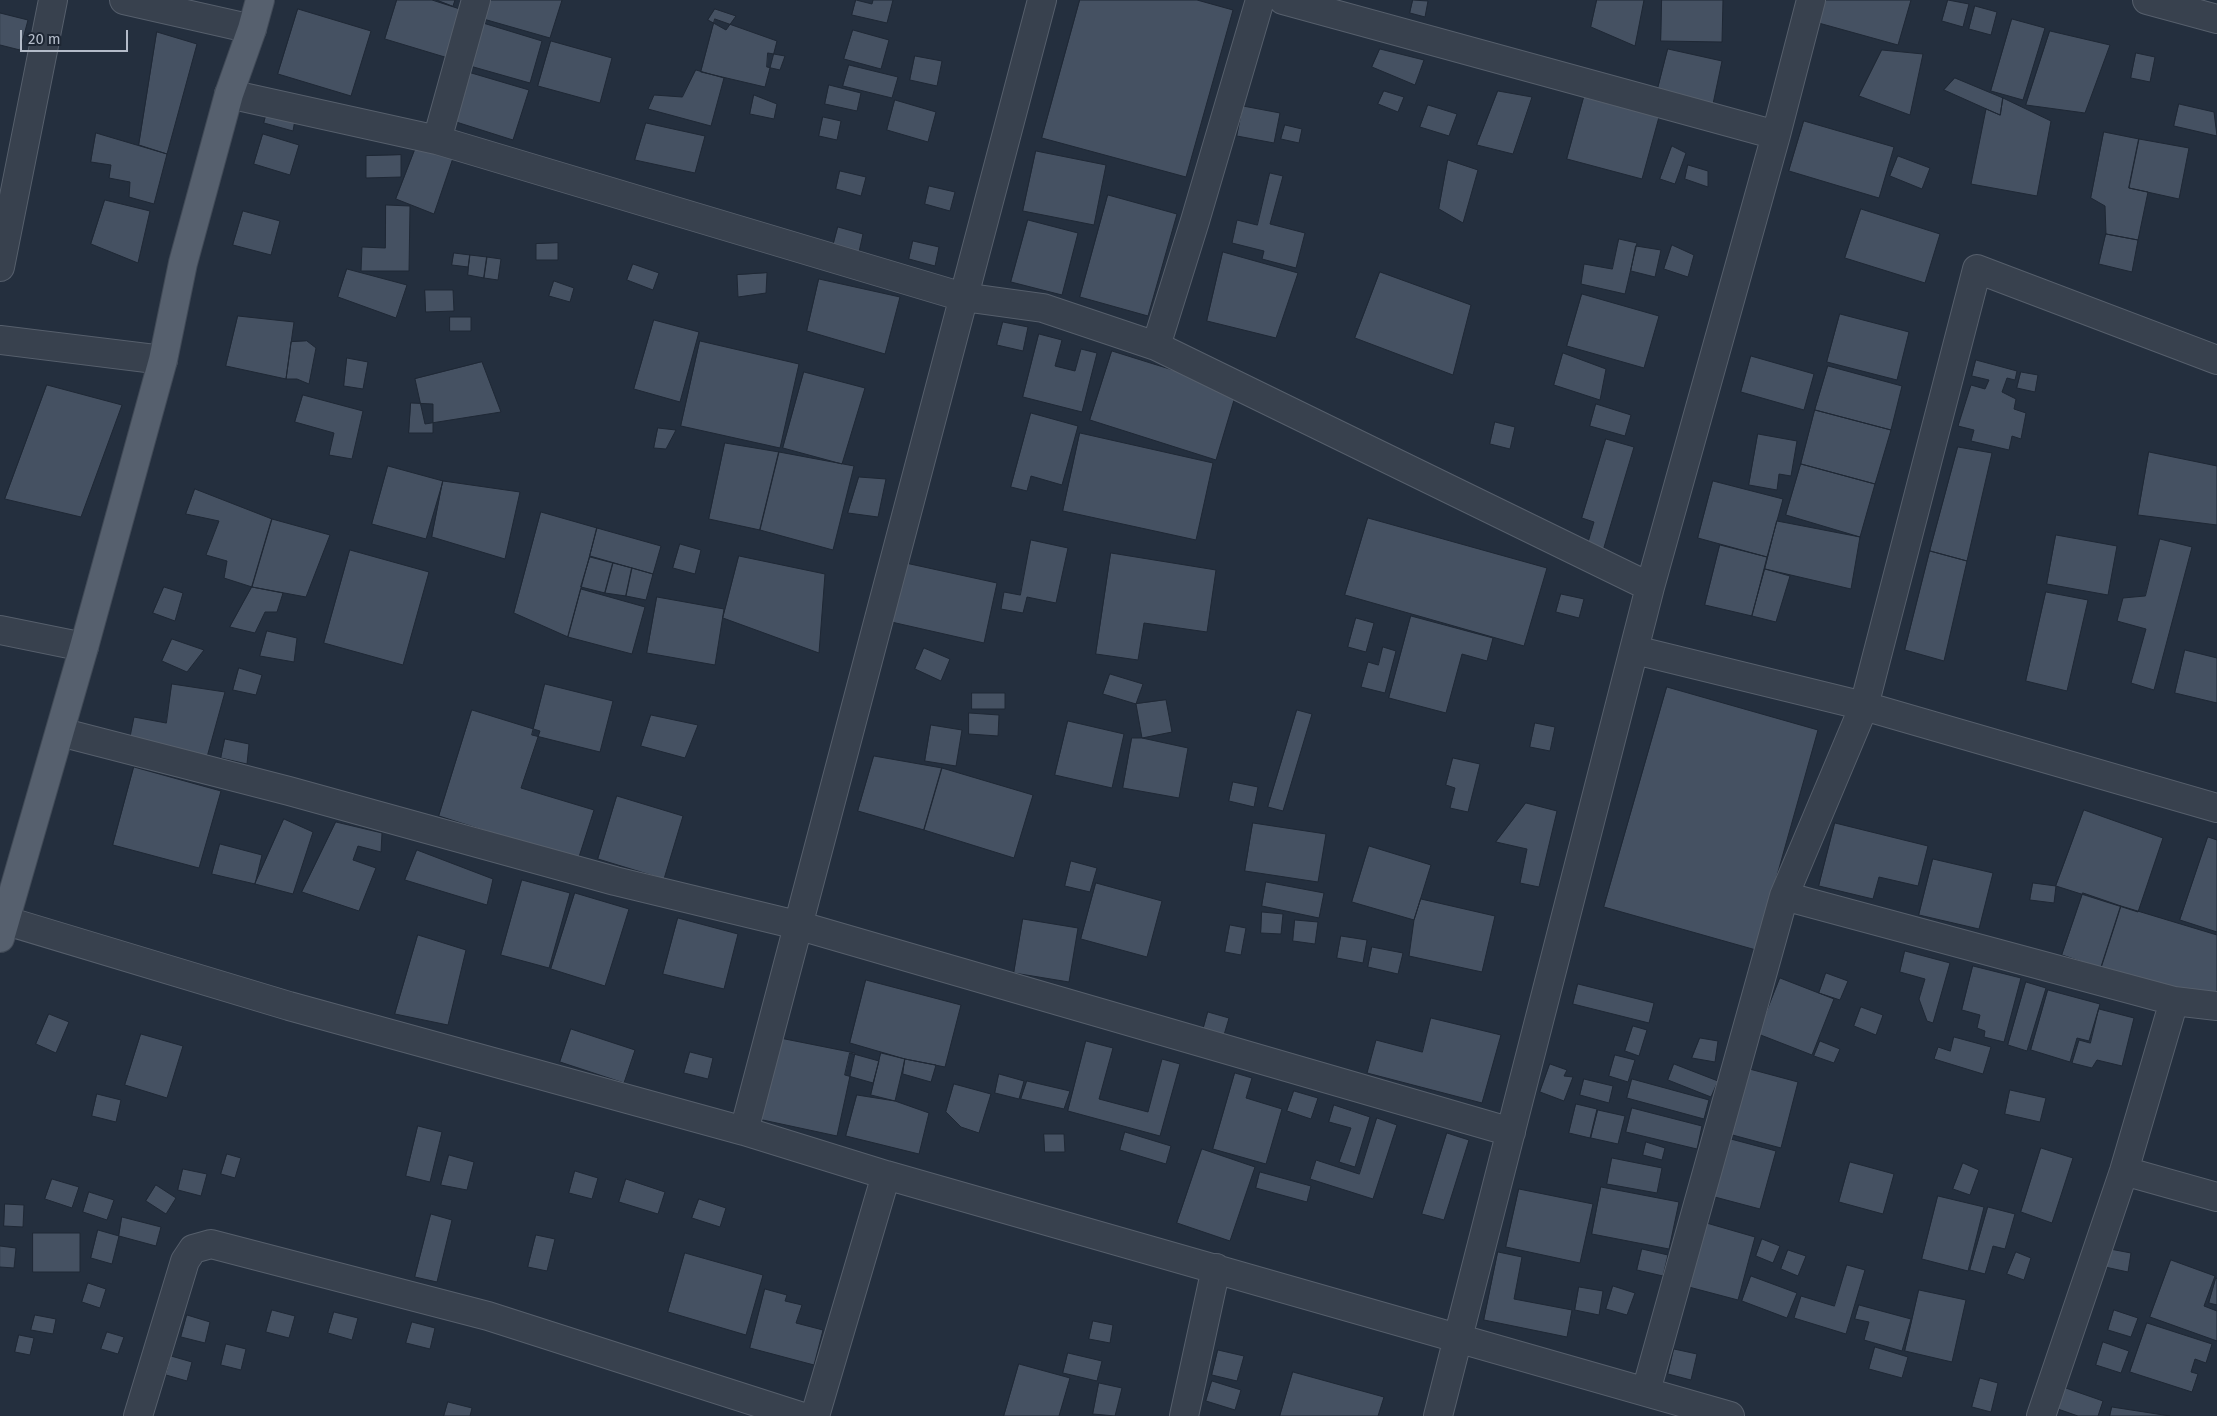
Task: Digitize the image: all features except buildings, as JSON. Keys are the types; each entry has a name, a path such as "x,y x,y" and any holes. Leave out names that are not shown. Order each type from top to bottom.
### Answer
{"main road":[{"path":"2,926 60,732 163,360 183,263 229,94 260,0"}],"street":[{"path":"0,267 53,0"},
{"path":"124,0 252,29"},
{"path":"437,140 476,0"},
{"path":"744,1131 1042,0"},
{"path":"1156,346 1260,0"},
{"path":"1283,0 1776,135"},
{"path":"1438,1416 1650,587 1776,135 1810,0"},
{"path":"2147,0 2217,19"},
{"path":"229,94 437,140 963,297 1042,308 1156,346 1650,587"},
{"path":"1646,1391 1784,896 1864,706 1977,269 2217,360"},
{"path":"0,340 163,360"},
{"path":"0,630 84,647"},
{"path":"1635,650 1864,706 2217,808"},
{"path":"60,732 289,791 614,882 797,926 1511,1132"},
{"path":"1784,896 2174,1001 2217,1006"},
{"path":"2,926 744,1131 886,1175 1730,1416"},
{"path":"2042,1416 2124,1172 2174,1001"},
{"path":"2124,1172 2217,1197"},
{"path":"815,1416 886,1175"},
{"path":"138,1416 185,1261 193,1249 211,1244 488,1316 800,1416"},
{"path":"1184,1416 1216,1268"}]}
